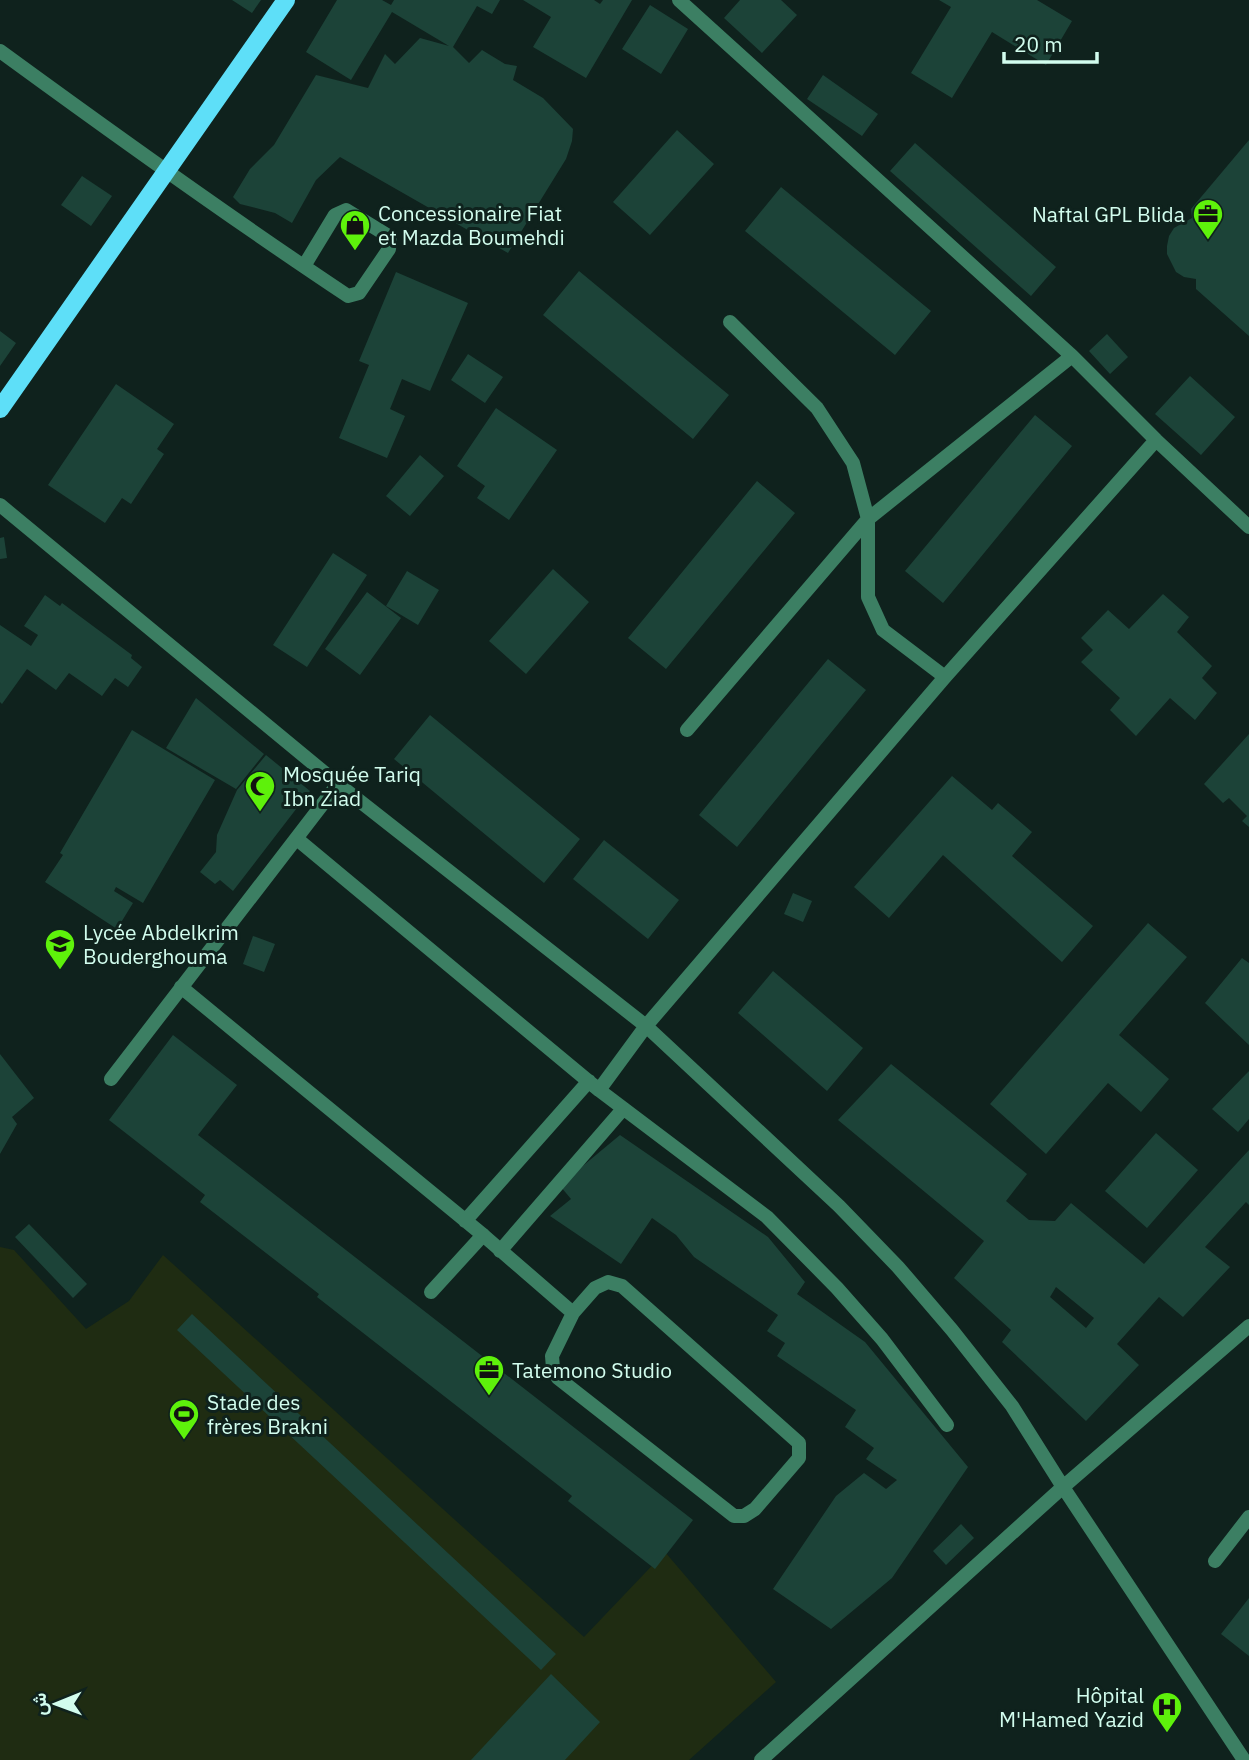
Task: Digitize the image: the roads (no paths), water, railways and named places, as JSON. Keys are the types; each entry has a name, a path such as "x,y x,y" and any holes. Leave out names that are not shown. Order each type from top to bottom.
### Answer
{"main road":[{"path":"0,409 286,0"}],"street":[{"path":"679,0 1072,356 1249,527"},
{"path":"0,51 167,173 348,296 359,293 389,249 390,237 346,210 335,215 304,266"},
{"path":"730,322 817,408 853,463 867,519 868,597 883,630 946,677"},
{"path":"687,730 867,519 1072,356"},
{"path":"465,1221 594,1086 946,677 1156,440"},
{"path":"0,505 338,784 646,1026 839,1206 898,1267 1012,1406 1063,1488 1244,1760"},
{"path":"111,1079 338,784"},
{"path":"297,839 594,1086 767,1217 837,1288 882,1339 947,1425"},
{"path":"181,987 483,1235 573,1313"},
{"path":"500,1251 623,1109"},
{"path":"431,1292 483,1235"},
{"path":"608,1282 622,1286 799,1443 799,1458 755,1509 744,1516 734,1516 558,1378 553,1368 552,1356 573,1313 594,1289 608,1282"},
{"path":"761,1760 1063,1488 1249,1326"},
{"path":"1215,1561 1249,1517"}],"place":[{"name":"Naftal GPL Blida","path":"1208,241"},
{"name":"Concessionaire Fiat et Mazda Boumehdi","path":"355,252"},
{"name":"Mosquée Tariq Ibn Ziad","path":"260,813"},
{"name":"Lycée Abdelkrim Bouderghouma","path":"60,971"},
{"name":"Tatemono Studio","path":"489,1397"},
{"name":"Stade des frères Brakni","path":"184,1441"},
{"name":"Hôpital M'Hamed Yazid","path":"1167,1734"}]}
